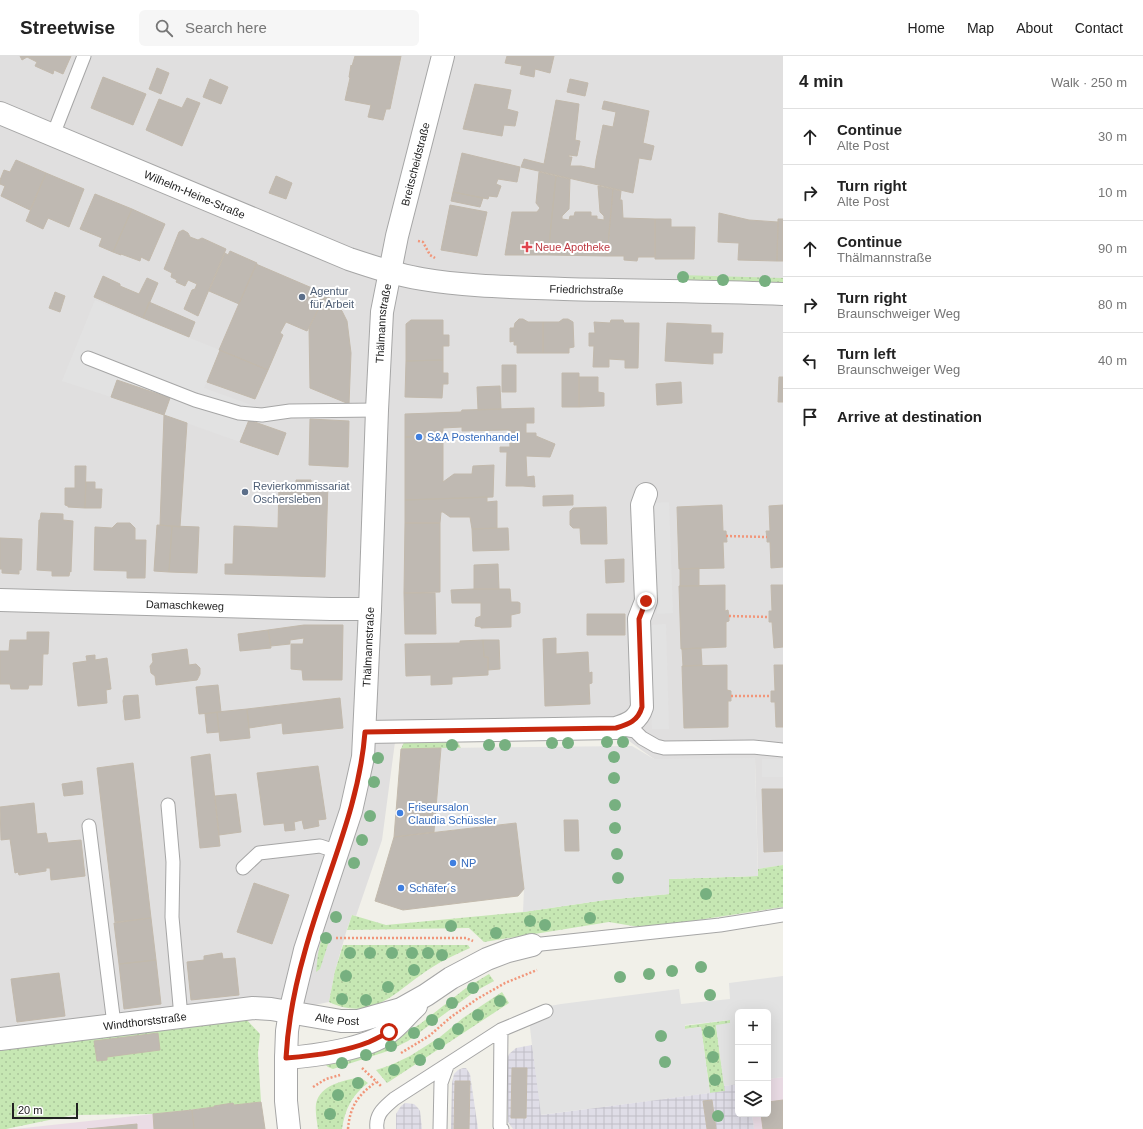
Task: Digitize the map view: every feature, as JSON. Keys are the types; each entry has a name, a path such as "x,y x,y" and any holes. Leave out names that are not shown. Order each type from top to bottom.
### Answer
{"street":[{"name":"Breitscheidstraße","path":"390,272 407,196 443,56"},
{"name":"Wilhelm-Heine-Straße","path":"0,113 349,259 390,272"},
{"name":"Friedrichstraße","path":"390,272 422,279 492,286 783,294"},
{"name":"Thälmannstraße","path":"290,1012 305,950 358,787 363,757 382,312 390,272"},
{"path":"365,732 616,728 630,724 640,714 642,707 639,619 646,601 642,505 646,494"},
{"name":"Damaschkeweg","path":"0,600 331,609 370,608"},
{"name":"Alte Post","path":"290,1012 341,1021 358,1021 401,1009 426,995 451,978 487,959 508,951 532,945"},
{"name":"Alte Post","path":"286,1058 316,1055 368,1042 389,1032 426,995"},
{"name":"Windthorststraße","path":"0,1039 253,1008 290,1012"},
{"path":"289,1129 286,1101 286,1058 287,1031 290,1012"}],"lane":[{"path":"53,135 84,56"},
{"path":"88,358 194,400 239,413 262,415 290,412 377,410"},
{"path":"616,728 635,731 642,738 656,746 664,748 753,747 783,750"},
{"path":"168,805 173,862 172,917 181,1017"},
{"path":"89,826 114,1024"},
{"path":"243,868 259,853 320,846 338,852"},
{"path":"532,945 720,925 783,915"},
{"path":"377,1129 376,1122 382,1109 394,1099 501,1030 546,1011"},
{"path":"501,1030 500,1126 502,1129"},
{"path":"440,1129 441,1083 447,1066"}],"path":[{"path":"726,536 767,537"},
{"path":"729,616 769,617"},
{"path":"731,696 771,696"},
{"path":"336,938 466,938 473,940 487,959"},
{"path":"396,1055 429,1036 451,1017 505,982 537,970"},
{"path":"355,1070 369,1065"},
{"path":"313,1087 326,1079 341,1075"},
{"path":"348,1129 349,1116 355,1104 364,1090 376,1082"}],"shaded area":[{"path":"0,56 783,56 783,865 758,869 755,759 654,759 625,738 395,742 382,840 356,916 352,915 347,929 335,971 329,1002 246,1019 0,1050"},
{"path":"95,300 220,350 204,388 254,406 240,442 164,415 170,398 118,380 111,397 62,381"},
{"path":"669,502 673,613 657,614 653,503"},
{"path":"666,624 669,729 652,729 649,625"},
{"path":"632,746 654,759 755,758 758,876 669,879 669,894 605,900 523,912 524,889 516,823 434,832 441,748"},
{"path":"762,759 783,759 783,777 762,777"},
{"path":"783,976 783,1077 771,1079 771,1009 735,1009 735,1084 724,1086 716,1025 730,1023 730,1020 685,1025 685,1029 701,1027 710,1093 540,1115 528,1010 561,1004 679,989 681,1004 730,999 729,983"},
{"path":"532,1045 541,1115 725,1091 724,1086 735,1084 735,1117 752,1117 754,1129 716,1129 712,1100 703,1101 707,1129 513,1129 508,1122 507,1060 509,1054 516,1048","holes":["512,1068 527,1068 526,1118 511,1118"]},
{"path":"463,1068 466,1068 470,1074 478,1129 469,1129 470,1081 455,1081 454,1129 451,1129 452,1083 454,1074"},
{"path":"783,1077 783,1129 754,1129 752,1117 771,1117 771,1079"},
{"path":"405,1103 414,1104 420,1111 422,1129 396,1129 396,1114"},
{"path":"153,1114 154,1129 15,1129"}],"green space":[{"path":"679,275 783,278 783,284 679,281"},
{"path":"404,742 458,742 461,748 401,749"},
{"path":"783,865 783,907 645,928 609,922 484,942 469,928 347,930 352,915 386,925 523,912 605,900 669,894 669,879 758,876 758,869"},
{"path":"322,935 330,938 320,969 316,972 318,954"},
{"path":"343,945 468,945 470,948 436,965 384,1001 359,1009 345,1007 329,1002 335,971"},
{"path":"489,974 494,981 474,992 408,1041 388,1051 333,1069 325,1064 394,1040 420,1024 466,988"},
{"path":"502,992 509,1003 387,1083 376,1070 410,1056 440,1037 463,1018"},
{"path":"246,1019 260,1034 258,1053 261,1102 153,1114 73,1115 0,1129 0,1050"},
{"path":"730,1020 731,1023 716,1026 725,1091 710,1093 701,1027 685,1029 684,1026"},
{"path":"360,1077 368,1083 358,1092 350,1103 345,1115 342,1129 318,1129 316,1104 318,1097 322,1092 334,1084"}],"building":[{"path":"20,56 71,56 63,74 54,70 53,74 35,66 37,62 27,57 22,60"},
{"path":"355,56 401,56 390,109 386,109 383,120 368,117 371,105 345,100 350,78 351,65 352,66"},
{"path":"507,56 554,56 550,73 535,69 534,77 520,74 522,66 505,63"},
{"path":"157,68 169,73 161,94 149,89"},
{"path":"103,77 146,94 133,125 91,108"},
{"path":"210,79 228,87 221,104 203,97"},
{"path":"570,79 588,83 585,96 567,92"},
{"path":"475,84 511,90 507,109 518,112 515,126 504,125 502,136 463,129"},
{"path":"187,98 200,103 182,146 146,130 159,99 182,108"},
{"path":"556,100 579,104 575,140 580,141 577,156 569,155 569,157 572,157 570,166 581,166 595,169 603,125 613,127 616,112 602,109 604,101 649,111 643,143 654,146 651,160 639,158 633,193 521,167 524,159 544,164"},
{"path":"462,153 520,167 517,182 498,179 496,184 501,186 497,197 489,196 488,199 453,192"},
{"path":"16,160 46,173 30,210 1,196 5,186 0,184 0,180 4,170 10,172"},
{"path":"539,172 556,176 548,255 505,255 512,212 537,212 540,208 536,203"},
{"path":"46,173 84,189 69,227 48,218 43,229 26,221"},
{"path":"276,176 292,183 286,199 269,193"},
{"path":"556,176 570,179 569,209 562,216 562,219 569,220 570,216 574,216 575,212 591,212 591,216 597,216 597,219 604,220 604,216 600,212 598,186 613,189 607,256 548,255"},
{"path":"613,189 621,191 620,200 622,200 623,218 655,219 655,257 638,257 637,261 624,260 624,256 607,256"},
{"path":"453,192 483,198 480,207 451,201"},
{"path":"95,194 132,209 113,252 99,246 102,238 80,229"},
{"path":"450,205 487,212 477,256 441,250"},
{"path":"132,209 165,224 149,261 141,257 140,261 113,252"},
{"path":"719,213 749,220 778,222 777,261 738,260 739,243 718,242"},
{"path":"655,219 671,219 671,227 695,227 694,259 655,259"},
{"path":"778,219 783,219 783,261 777,261"},
{"path":"183,230 188,233 190,237 198,240 202,238 226,249 198,316 184,309 192,290 195,289 197,284 188,280 185,286 176,282 177,280 171,277 172,273 164,269 179,232"},
{"path":"230,251 257,263 239,304 209,291 225,253 228,255"},
{"path":"256,264 326,294 307,331 286,322 280,333 283,335 268,370 219,350"},
{"path":"103,276 120,284 120,286 139,294 147,278 158,283 143,318 94,297"},
{"path":"55,292 65,296 60,312 49,308"},
{"path":"326,294 342,311 347,321 351,353 349,404 310,388 309,328"},
{"path":"149,302 195,322 189,337 143,318"},
{"path":"519,319 523,319 528,322 543,322 543,353 517,353 517,345 514,345 514,341 510,342 510,328 514,328 515,323"},
{"path":"563,319 568,319 573,322 574,347 569,348 569,353 543,353 543,322 559,322"},
{"path":"411,320 443,320 443,335 449,335 449,346 443,346 443,360 406,361 406,324"},
{"path":"611,320 623,320 624,323 639,323 638,368 625,368 625,360 609,359 609,367 593,367 594,346 589,346 589,333 595,333 594,322 610,323"},
{"path":"667,323 711,325 711,333 723,333 722,353 713,353 713,364 665,361"},
{"path":"220,350 268,370 255,399 207,382"},
{"path":"443,360 443,373 448,373 448,384 443,384 442,398 405,397 406,361"},
{"path":"502,365 516,365 516,392 502,392"},
{"path":"562,373 579,373 579,407 562,407"},
{"path":"579,377 598,377 598,392 604,393 604,406 579,407"},
{"path":"779,377 783,377 783,402 778,402"},
{"path":"117,380 170,398 164,415 111,397"},
{"path":"681,382 682,403 657,405 656,384"},
{"path":"500,386 501,409 478,410 477,387"},
{"path":"534,408 534,423 526,423 526,433 536,433 536,436 555,444 550,457 526,456 527,477 534,476 535,487 506,486 507,452 500,452 500,447 510,447 509,430 462,431 462,427 443,428 443,436 405,437 405,414 461,412 462,410"},
{"path":"164,415 187,423 180,527 160,525"},
{"path":"310,419 349,421 348,467 309,465"},
{"path":"249,420 286,433 278,455 240,442"},
{"path":"443,436 443,482 454,474 472,474 473,466 494,465 493,497 405,500 405,437"},
{"path":"75,466 86,466 85,508 68,507 65,505 65,488 75,488"},
{"path":"296,480 311,480 311,484 328,484 325,577 225,574 225,564 233,564 234,526 278,528 279,483 296,483"},
{"path":"86,482 95,482 95,489 102,489 101,508 85,508"},
{"path":"573,495 573,505 543,506 543,496"},
{"path":"487,497 487,502 497,501 497,528 472,529 470,517 450,517 443,512 441,512 440,523 405,523 405,500"},
{"path":"722,505 723,531 726,531 727,542 723,542 724,568 679,569 677,507"},
{"path":"783,505 783,567 771,568 770,542 767,542 766,531 770,531 769,506"},
{"path":"606,507 607,544 581,544 580,528 573,528 570,525 570,511 573,508"},
{"path":"41,513 63,514 63,520 73,521 71,572 70,571 69,576 52,576 52,571 37,570 39,520"},
{"path":"117,523 130,523 135,528 135,540 146,540 145,578 127,578 127,571 94,570 95,527 112,528"},
{"path":"405,523 440,523 440,592 404,593"},
{"path":"157,525 172,526 169,572 154,571"},
{"path":"172,526 199,527 197,573 169,572"},
{"path":"508,528 509,550 473,551 472,529"},
{"path":"0,538 22,539 21,570 19,570 19,574 2,573 2,569 0,569"},
{"path":"624,559 624,582 606,583 605,560"},
{"path":"498,564 499,589 474,589 474,565"},
{"path":"699,568 699,586 680,586 680,569"},
{"path":"725,585 725,611 728,610 729,616 729,621 726,622 726,647 681,649 679,586"},
{"path":"771,585 783,585 783,647 774,648 772,622 769,622 769,611 772,611"},
{"path":"510,589 511,602 520,603 520,613 511,615 511,627 481,628 475,626 476,618 481,616 481,603 452,603 451,590"},
{"path":"404,593 435,593 436,634 405,634"},
{"path":"587,614 625,614 625,635 587,635"},
{"path":"304,625 343,625 342,680 303,680 302,670 291,669 291,644 303,644 304,638 290,640 290,644 271,646 268,630"},
{"path":"268,630 271,648 240,651 238,634"},
{"path":"27,632 49,632 48,654 43,654 42,685 29,685 28,689 11,689 10,684 0,684 0,651 9,651 10,640 27,640"},
{"path":"556,638 556,654 588,652 589,673 592,672 592,683 589,684 590,704 545,706 543,639"},
{"path":"483,640 499,640 500,669 488,670 488,657 484,657"},
{"path":"483,640 484,657 488,657 488,675 452,677 452,684 431,685 431,675 406,676 405,644 460,643 460,641"},
{"path":"701,648 702,665 683,666 682,649"},
{"path":"187,649 189,665 196,664 200,668 200,674 197,680 156,685 155,676 151,673 150,666 153,662 152,654"},
{"path":"95,655 95,660 107,658 111,689 106,690 107,703 78,706 73,663 87,661 86,656"},
{"path":"727,665 727,690 731,691 731,701 728,701 728,727 684,728 682,666"},
{"path":"774,665 783,665 783,727 776,727 775,702 771,702 771,691 775,691"},
{"path":"218,685 221,712 199,714 196,687"},
{"path":"138,695 140,718 125,720 123,701 124,696"},
{"path":"340,698 343,728 283,734 282,723 249,728 247,709"},
{"path":"247,709 250,738 220,741 217,712"},
{"path":"217,712 219,732 207,733 205,714"},
{"path":"441,748 434,832 394,837 401,749"},
{"path":"210,754 220,846 200,848 191,757"},
{"path":"133,763 151,918 115,922 97,768"},
{"path":"318,766 326,819 318,820 319,826 304,829 302,820 294,822 295,830 285,831 284,823 264,825 257,773"},
{"path":"82,781 83,794 64,796 62,784"},
{"path":"762,789 783,789 783,851 764,852"},
{"path":"236,794 241,832 219,835 215,796"},
{"path":"34,803 37,834 46,833 48,843 81,840 85,876 51,880 50,868 46,868 46,871 19,875 18,872 15,873 10,839 1,840 0,807"},
{"path":"564,820 578,820 579,851 565,851"},
{"name":"NP","path":"516,823 524,889 518,896 403,910 375,901 394,837"},
{"path":"254,883 289,895 272,944 237,932"},
{"path":"151,918 156,960 119,964 114,923"},
{"path":"222,953 223,959 235,958 239,995 191,1000 187,962 204,960 204,956"},
{"path":"156,960 161,1004 124,1009 119,964"},
{"path":"59,973 65,1016 17,1022 11,979"},
{"path":"158,1033 160,1050 107,1057 107,1060 97,1061 94,1041"},
{"path":"512,1068 527,1068 526,1118 511,1118"},
{"path":"455,1081 470,1081 469,1129 454,1129"},
{"path":"712,1100 716,1129 707,1129 703,1101"},
{"path":"783,1100 783,1129 763,1129 761,1117 771,1117 771,1102"},
{"path":"261,1102 265,1129 194,1129 192,1110 233,1103 234,1105"},
{"path":"192,1110 194,1129 154,1129 153,1114"},
{"path":"137,1124 137,1129 87,1129"}],"place":[{"name":"Neue Apotheke","path":"527,247"},
{"name":"Agentur für Arbeit","path":"302,297"},
{"name":"S&A Postenhandel","path":"419,437"},
{"name":"Revierkommissariat Oschersleben","path":"245,492"},
{"name":"Friseursalon Claudia Schüssler","path":"400,813"},
{"name":"NP","path":"453,863"},
{"name":"Schäfer´s","path":"401,888"}],"route":[{"path":"389,1032 368,1042 348,1048 316,1055 286,1058 287,1031 298,976 358,787 365,732 616,728 630,724 640,714 642,707 639,619 646,601"}]}
